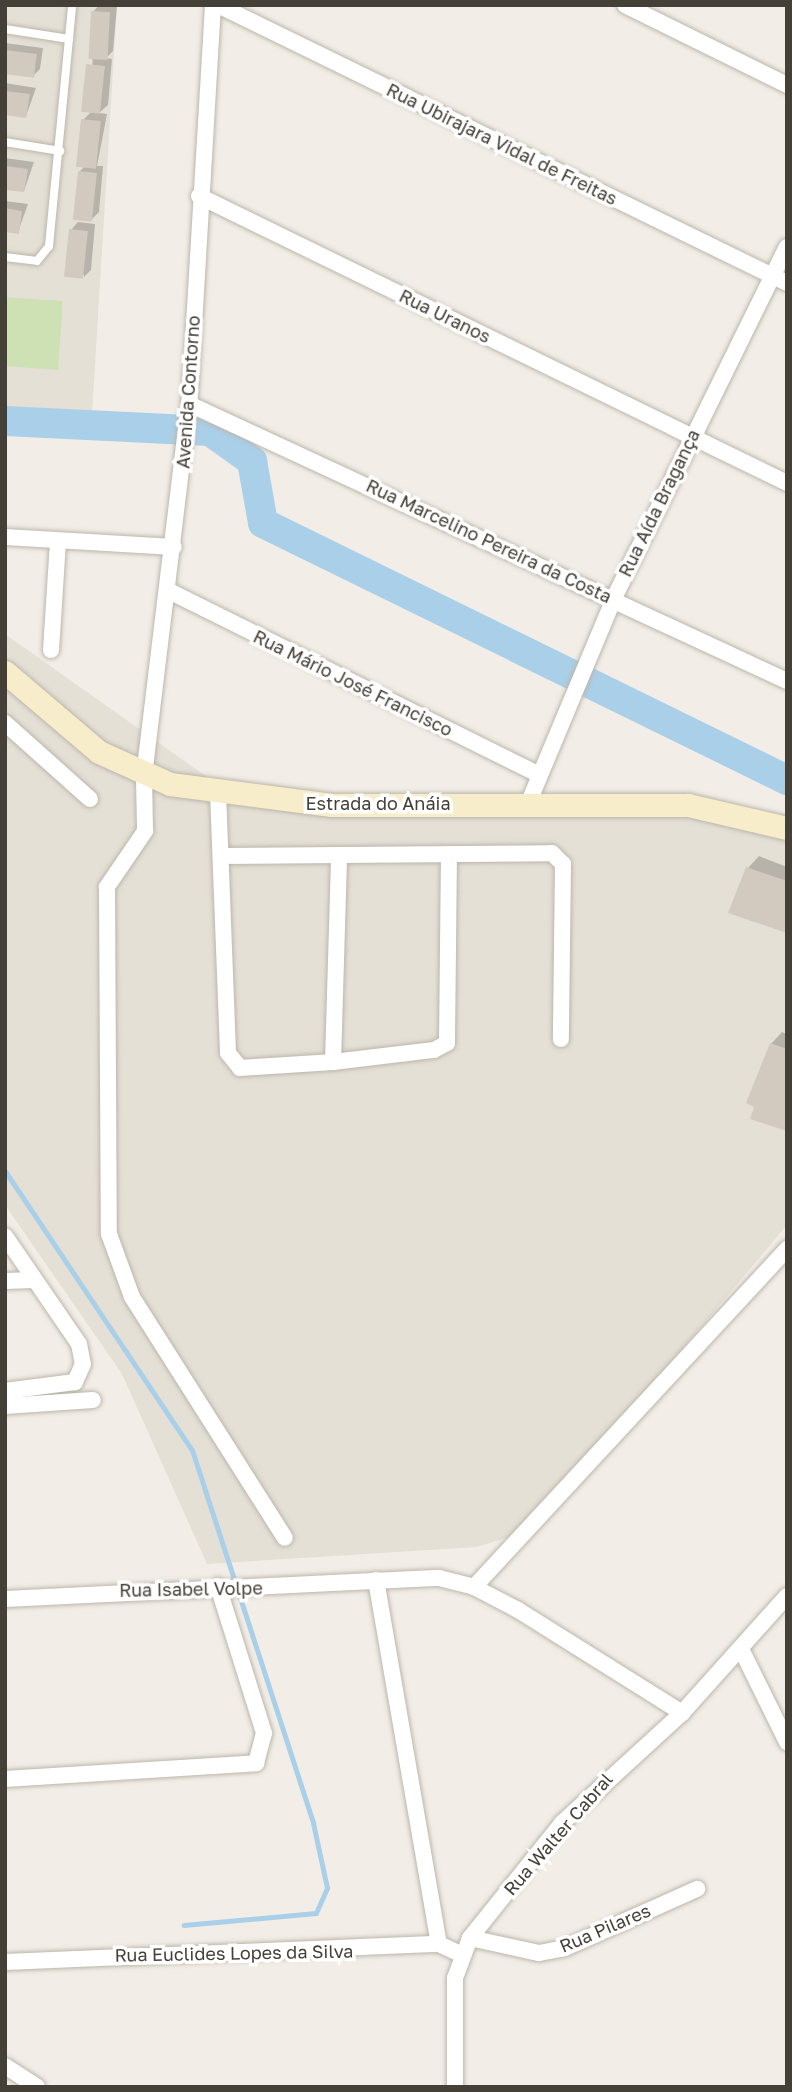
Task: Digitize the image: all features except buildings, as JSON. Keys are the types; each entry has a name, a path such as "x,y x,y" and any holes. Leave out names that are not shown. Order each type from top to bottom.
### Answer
{"street":[{"name":"Avenida Contorno","path":"215,5 199,196 189,407 169,591 144,777 145,831 107,887 109,1234 132,1297 285,1538"},
{"name":"Rua Ubirajara Vidal de Freitas","path":"215,5 780,280"},
{"path":"625,5 787,85"},
{"name":"Rua Uranos","path":"199,196 787,483"},
{"name":"Rua Aída Bragança","path":"528,804 538,774 614,598 691,436 780,280 787,247"},
{"name":"Rua Marcelino Pereira da Costa","path":"189,407 614,598 787,681"},
{"path":"5,537 174,547"},
{"path":"51,650 58,541"},
{"name":"Rua Mário José Francisco","path":"169,591 538,774"},
{"name":"Estrada do Anáia","path":"6,674 100,752 144,777 218,792 332,805 688,805 787,828"},
{"path":"5,723 90,799"},
{"path":"218,792 231,1063 334,1062 434,1050 447,1042 449,854"},
{"path":"223,856 449,854 559,858 561,1038"},
{"path":"334,1062 339,855"},
{"path":"5,1236 79,1344 81,1377 5,1391"},
{"path":"474,1587 787,1249"},
{"path":"5,1281 34,1280"},
{"path":"5,1406 93,1400"},
{"name":"Rua Isabel Volpe","path":"5,1599 410,1576 474,1587 682,1713"},
{"path":"376,1580 439,1944"},
{"path":"5,1779 256,1763 264,1732 218,1586"},
{"name":"Rua Walter Cabral","path":"455,2087 453,2007 460,1954 470,1938 562,1823 682,1713 787,1596"},
{"path":"741,1649 787,1742"},
{"name":"Rua Pilares","path":"470,1938 539,1953 565,1948 697,1889"},
{"name":"Rua Euclides Lopes da Silva","path":"5,1962 439,1944 460,1954"},
{"path":"5,2066 37,2087"}],"lane":[{"path":"5,257 37,261 46,253 60,151 72,5"},
{"path":"5,29 69,39"},
{"path":"5,142 60,151"}],"shaded area":[{"path":"5,5 117,5 92,415 5,412"},
{"path":"5,634 248,806 386,813 603,808 748,822 787,838 787,1225 529,1531 477,1547 207,1564 122,1374 5,1205"}],"green space":[{"path":"5,297 63,301 58,370 5,366"}],"waterway":[{"path":"5,421 210,431 252,461 263,523 787,780"},
{"path":"5,1171 192,1450 313,1823 327,1888 316,1913 184,1925"}]}
